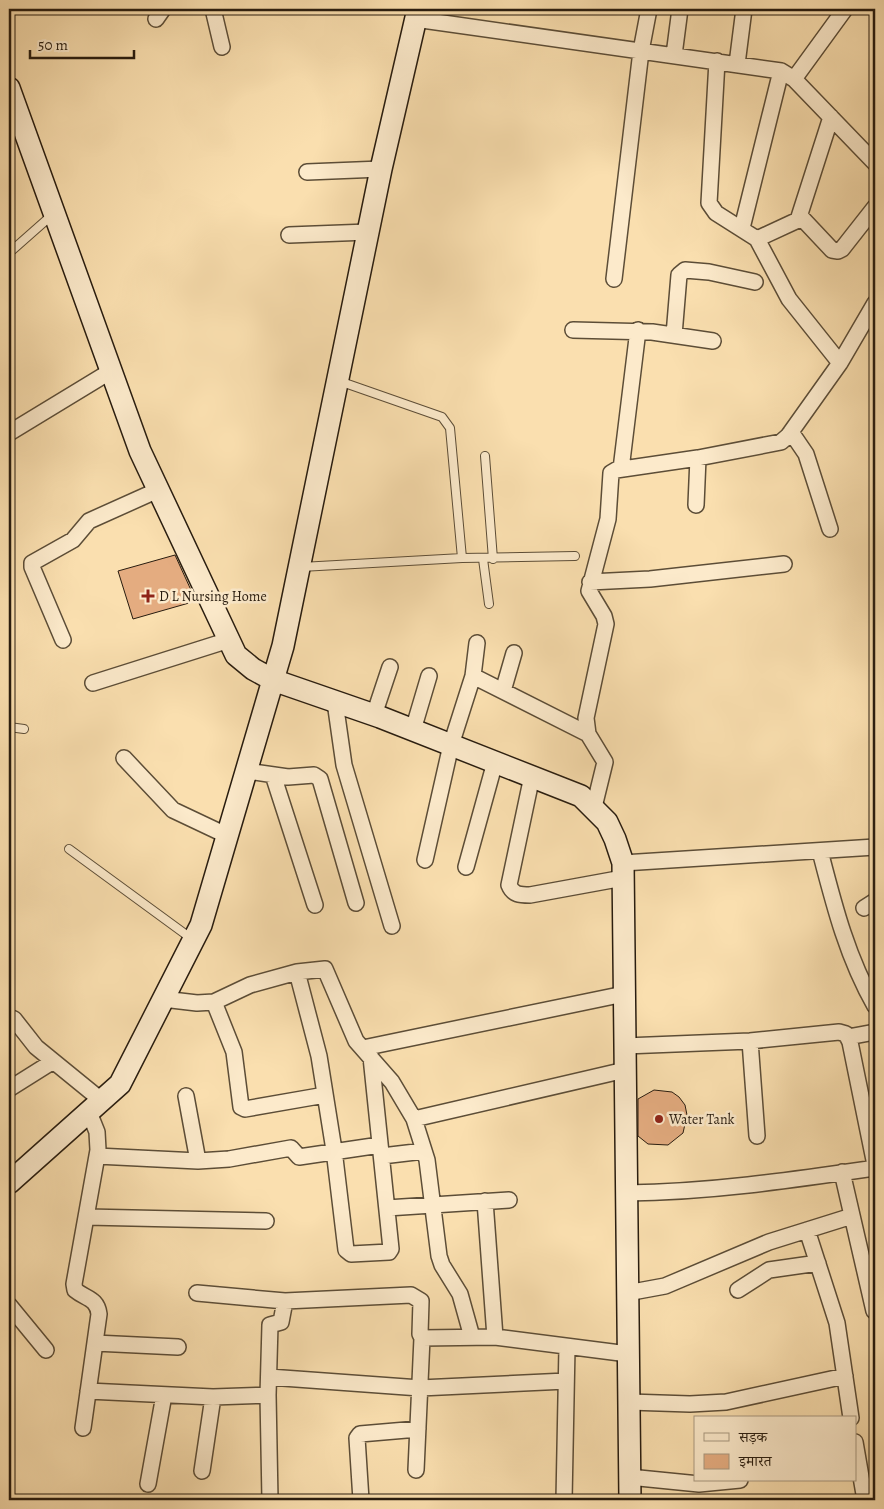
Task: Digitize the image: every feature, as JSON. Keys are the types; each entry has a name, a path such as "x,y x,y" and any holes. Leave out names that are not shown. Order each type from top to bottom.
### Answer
{"street":[{"path":"213,9 222,47"},
{"path":"614,280 641,51 649,9"},
{"path":"674,55 680,9"},
{"path":"737,64 744,9"},
{"path":"742,228 788,75 845,9"},
{"path":"9,1183 120,1084 201,925 273,680 299,567 381,169 417,14 641,51 737,64 788,75 875,163"},
{"path":"717,61 709,203 716,213 758,239 789,299 840,363"},
{"path":"9,88 140,451 236,655 253,670 273,680 374,715 581,796 594,807 606,822 615,839 623,871 630,1500"},
{"path":"758,239 794,224 800,216 831,117"},
{"path":"307,172 381,169"},
{"path":"800,216 832,250 838,252 875,207"},
{"path":"289,235 368,232"},
{"path":"674,335 679,275 681,272 685,270 709,272 754,282"},
{"path":"594,807 605,762 588,734 586,718 606,624 604,616 592,599 590,582 608,519 611,473 613,470 698,458 781,442 791,432 840,363 875,303"},
{"path":"573,330 638,330 713,341"},
{"path":"621,469 638,330"},
{"path":"9,433 111,371"},
{"path":"791,432 806,454 830,529"},
{"path":"696,505 698,458"},
{"path":"63,640 32,563 73,540 90,521 158,490"},
{"path":"590,582 650,579 784,564"},
{"path":"94,683 229,640"},
{"path":"425,860 451,745 473,676 477,644"},
{"path":"503,691 514,653"},
{"path":"374,715 390,667"},
{"path":"413,730 429,676"},
{"path":"473,676 588,734"},
{"path":"335,702 344,764 392,926"},
{"path":"124,758 173,810 228,836"},
{"path":"466,866 495,762"},
{"path":"246,772 288,777 314,776 320,779 356,903"},
{"path":"273,775 314,905"},
{"path":"532,776 509,885 516,894 530,895 623,871 875,847"},
{"path":"820,851 838,924 850,957 875,1006"},
{"path":"164,999 197,1003 214,1002 250,985 298,972 325,969 350,1030 392,1082 414,1119 424,1151 439,1256 442,1265 460,1294 472,1337"},
{"path":"298,972 319,1056 348,1253 351,1254 390,1251 388,1208 367,1053"},
{"path":"367,1053 624,994"},
{"path":"214,1002 234,1052 242,1107 244,1109 325,1095"},
{"path":"9,1017 14,1019 36,1047 95,1106 97,1156 74,1284 75,1290 93,1300 98,1306 95,1344 83,1428"},
{"path":"625,1046 750,1042 840,1032 846,1034 875,1164 842,1172 737,1188 689,1192 626,1193"},
{"path":"848,1037 875,1032"},
{"path":"750,1042 757,1136"},
{"path":"9,1089 52,1062"},
{"path":"414,1119 625,1070"},
{"path":"186,1096 198,1161"},
{"path":"97,1156 198,1161 229,1159 291,1148 298,1157 334,1150 424,1151"},
{"path":"842,1172 874,1311"},
{"path":"388,1208 509,1200"},
{"path":"485,1201 495,1338"},
{"path":"627,1293 685,1280 751,1249 852,1216"},
{"path":"87,1217 266,1221"},
{"path":"807,1230 837,1323 851,1416"},
{"path":"738,1290 769,1270 818,1263"},
{"path":"197,1293 285,1301 416,1296 421,1301 420,1334 422,1338 416,1470"},
{"path":"270,1500 268,1395 270,1325 281,1321 285,1301"},
{"path":"9,1305 46,1350"},
{"path":"422,1338 495,1338 628,1354"},
{"path":"95,1344 178,1347"},
{"path":"564,1500 567,1347"},
{"path":"629,1402 690,1404 726,1402 845,1376"},
{"path":"269,1377 420,1388 566,1382"},
{"path":"88,1391 213,1397 268,1395"},
{"path":"148,1484 164,1395"},
{"path":"202,1471 213,1397"},
{"path":"361,1500 357,1438 360,1434 418,1429"},
{"path":"856,1451 865,1500"},
{"path":"629,1477 699,1484 720,1482"}],"lane":[{"path":"9,253 54,213"},
{"path":"337,380 447,421 450,428 462,558"},
{"path":"485,456 493,559"},
{"path":"299,567 462,558 493,559 576,556"},
{"path":"483,559 489,604"},
{"path":"9,727 24,729"},
{"path":"69,849 194,941"}],"building":[{"path":"175,555 196,601 133,619 118,571"},
{"name":"Water Tank","path":"654,1090 672,1092 685,1105 687,1115 683,1133 668,1145 648,1144 638,1136 638,1099"}],"place":[{"name":"D L Nursing Home","path":"148,596"},
{"name":"Water Tank","path":"659,1119"}]}
